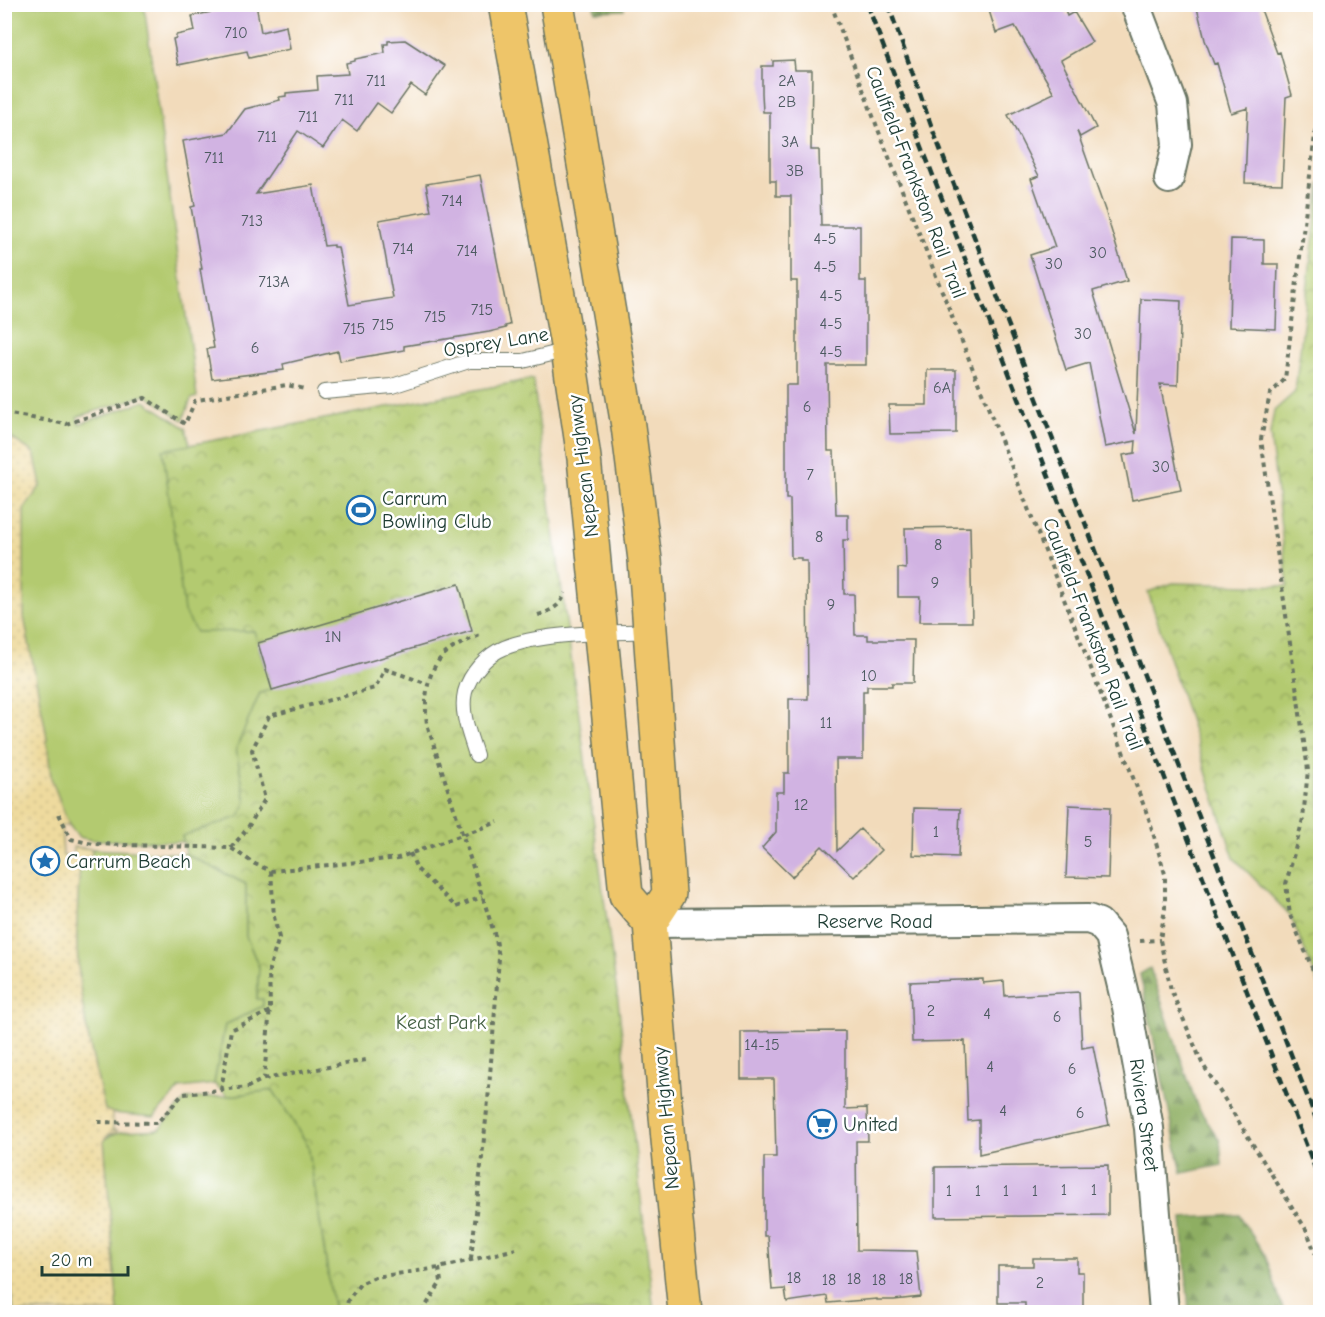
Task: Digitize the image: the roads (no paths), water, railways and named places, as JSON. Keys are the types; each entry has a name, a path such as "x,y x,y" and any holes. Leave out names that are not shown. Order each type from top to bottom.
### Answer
{"highway":[{"name":"Nepean Highway","path":"505,4 568,350 584,458 626,895 650,923 685,1312"},
{"path":"557,4 628,426 645,560 669,894 650,923"}],"street":[{"path":"1135,4 1173,104 1177,144 1169,179"},
{"name":"Reserve Road","path":"650,923 1088,919 1099,923"},
{"name":"Riviera Street","path":"1099,923 1110,936 1114,951 1127,1007 1149,1128 1164,1312"}],"lane":[{"name":"Osprey Lane","path":"324,393 392,386 469,361 523,361 568,350"},
{"path":"476,755 465,720 464,705 467,686 480,666 496,652 521,643 554,637 650,631"}],"water":[{"path":"4,1189 13,1312 5,1312"}],"railway":[{"path":"867,4 1320,1181"},
{"path":"888,4 932,128 1320,1129"}],"place":[{"name":"Carrum Bowling Club","path":"361,510"},
{"name":"Carrum Beach","path":"45,861"},
{"name":"United","path":"822,1124"}],"park label":[{"name":"Keast Park","path":"441,1022"}]}
